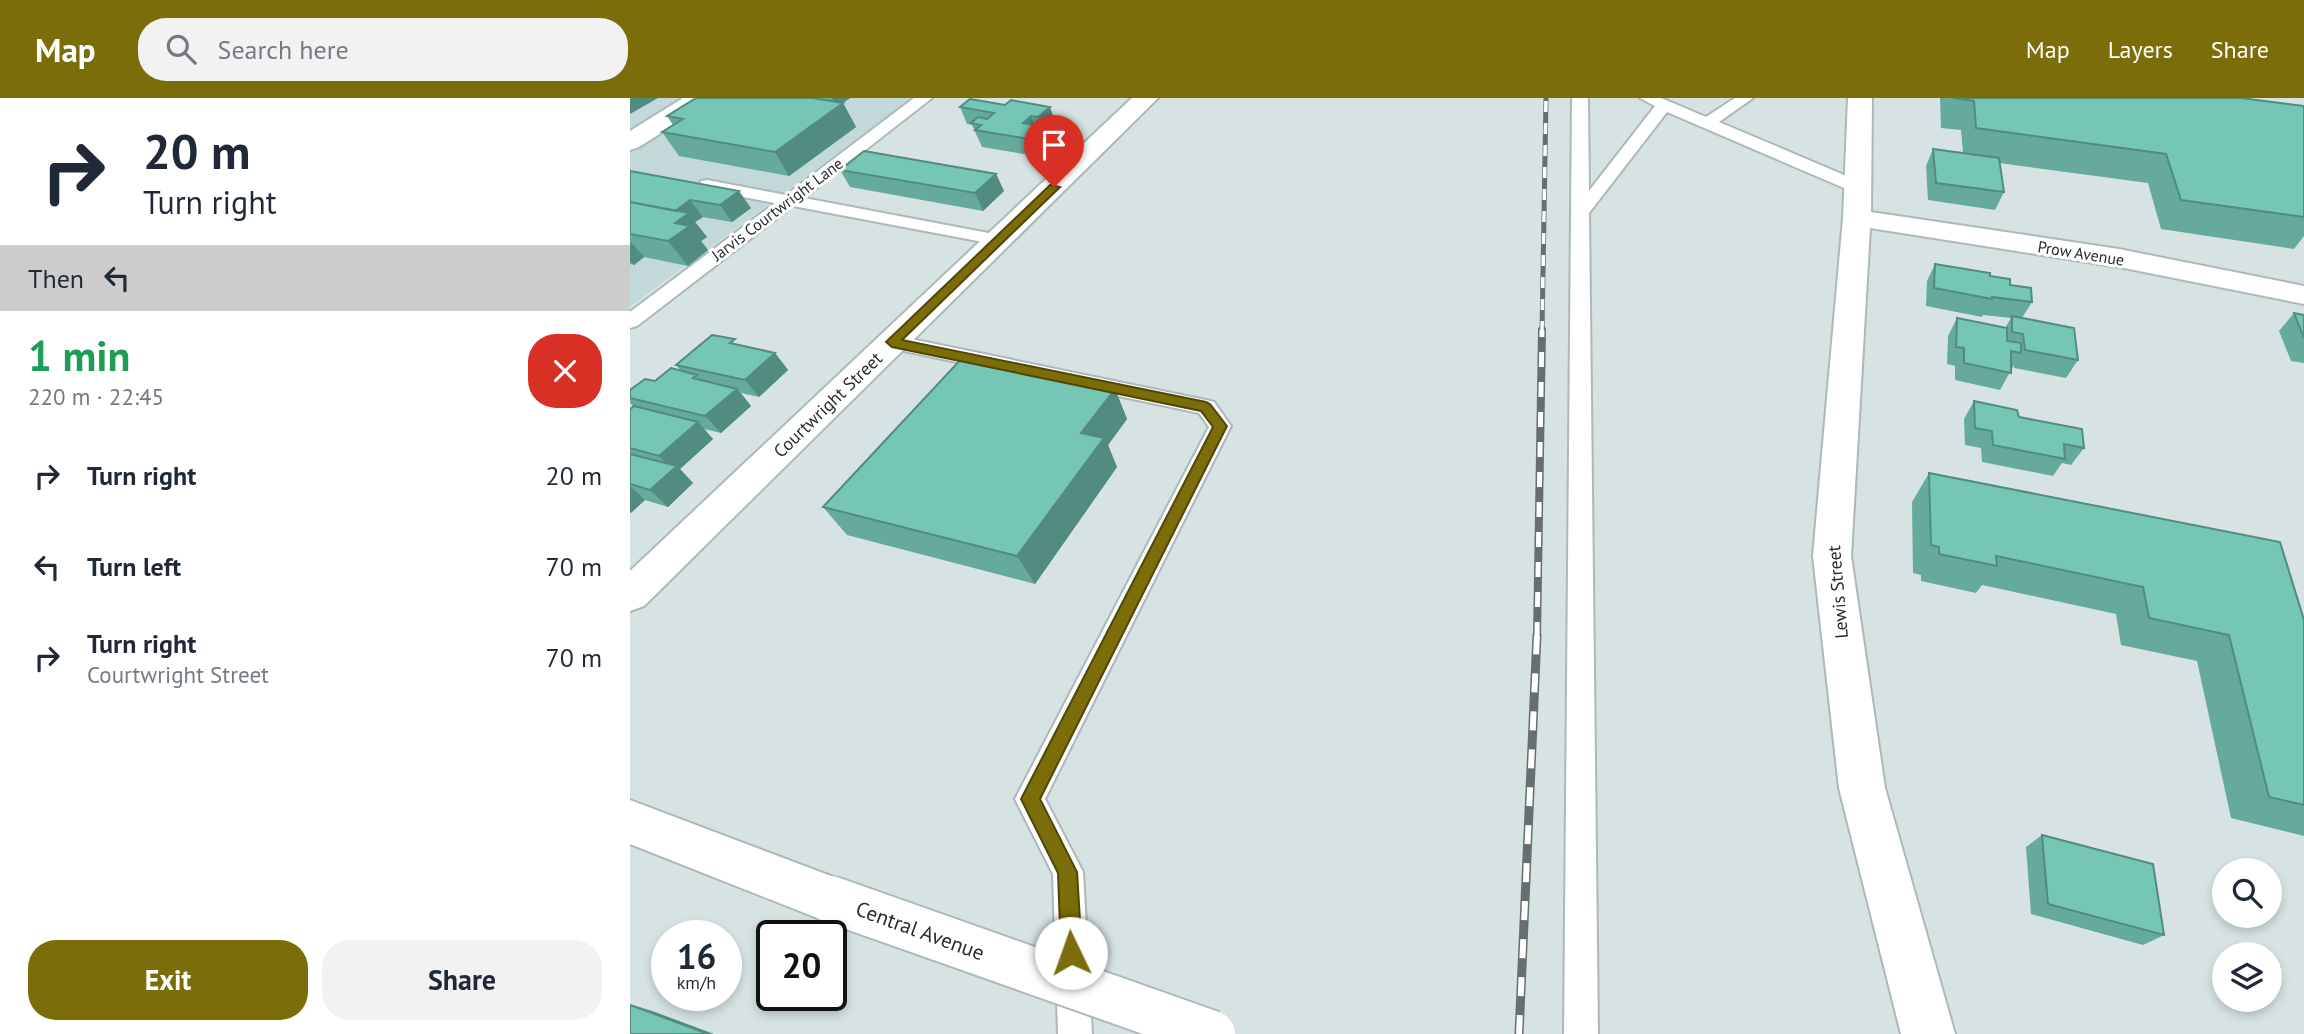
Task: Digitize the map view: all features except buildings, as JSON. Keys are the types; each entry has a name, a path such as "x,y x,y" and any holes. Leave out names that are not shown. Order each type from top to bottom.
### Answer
{"street":[{"path":"630,142 700,98"},
{"name":"Courtwright Street","path":"630,595 1146,98"},
{"name":"Lewis Street","path":"1860,98 1857,202 1832,556 1862,788 1928,1034"},
{"name":"Prow Avenue","path":"1857,202 2304,295"},
{"name":"Central Avenue","path":"630,822 830,899 1212,1034"}],"lane":[{"name":"Jarvis Courtwright Lane","path":"630,322 924,98"},
{"path":"1580,98 1581,1034"},
{"path":"1706,124 1745,98"},
{"path":"1580,213 1656,102 1706,124 1857,202"},
{"path":"696,183 999,240"},
{"path":"892,342 1206,407 1220,426 1030,799 1068,872 1075,1034"}],"shaded area":[{"path":"630,98 912,98 630,307"}],"railway":[{"path":"1542,332 1546,98"},
{"path":"1537,637 1542,330"},
{"path":"1519,1034 1537,635"}],"route":[{"path":"1054,187 892,342 1206,407 1220,426 1030,799 1068,872 1071,953"}]}
